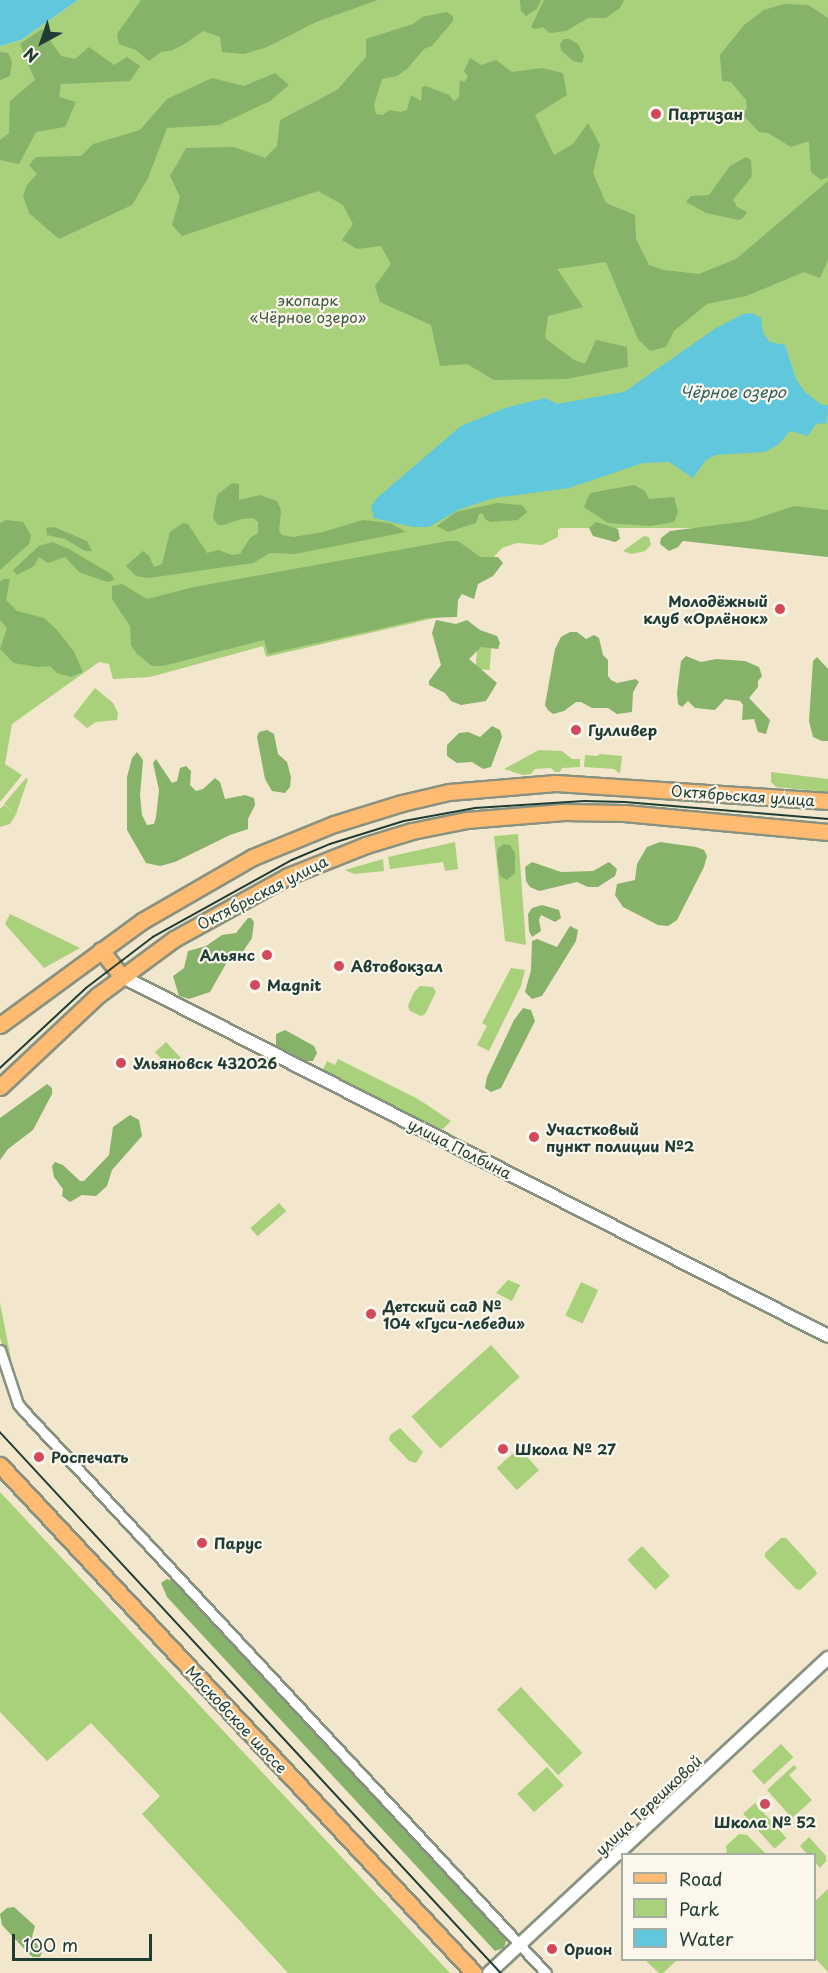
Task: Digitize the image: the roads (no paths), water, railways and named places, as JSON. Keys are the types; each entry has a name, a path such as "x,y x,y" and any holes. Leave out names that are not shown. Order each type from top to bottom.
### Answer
{"main road":[{"name":"Октябрьская улица","path":"0,1025 100,950 169,904 253,857 360,815 448,792 556,783 828,801"},
{"name":"Октябрьская улица","path":"0,1087 121,976 181,934 288,876 366,845 434,827 519,814 585,812 828,832"},
{"name":"улица Полбина","path":"100,950 121,976"},
{"name":"Московское шоссе","path":"0,1465 474,1973"}],"street":[{"name":"улица Полбина","path":"121,976 828,1336"},
{"path":"0,1350 18,1404 23,1410 546,1973"},
{"name":"улица Терешковой","path":"489,1973 828,1658"}],"water":[{"path":"0,0 78,0 21,40 0,46"},
{"name":"Чёрное озеро","path":"752,313 761,318 763,333 770,342 785,345 796,379 805,392 822,405 828,405 827,423 816,424 808,436 790,431 779,444 765,452 715,455 705,461 693,478 669,462 643,463 569,488 494,498 458,510 429,527 413,527 374,518 371,506 378,497 461,426 505,408 545,398 557,404 624,392 716,328 743,314"}],"tram line":[{"path":"0,1068 86,988 153,937 292,860 330,844 404,821 475,808 584,801 625,802 828,819"},
{"path":"0,1432 501,1973"}],"place":[{"name":"Партизан","path":"656,114"},
{"name":"Молодёжный клуб «Орлёнок»","path":"780,609"},
{"name":"Гулливер","path":"576,730"},
{"name":"Альянс","path":"267,955"},
{"name":"Автовокзал","path":"339,966"},
{"name":"Magnit","path":"255,985"},
{"name":"Ульяновск 432026","path":"121,1063"},
{"name":"Участковый пункт полиции №2","path":"534,1137"},
{"name":"Детский сад № 104 «Гуси-лебеди»","path":"371,1314"},
{"name":"Школа № 27","path":"503,1449"},
{"name":"Роспечать","path":"39,1457"},
{"name":"Парус","path":"202,1543"},
{"name":"Школа № 52","path":"765,1804"},
{"name":"Орион","path":"552,1949"}],"park label":[{"name":"экопарк «Чёрное озеро»","path":"308,308"}]}
